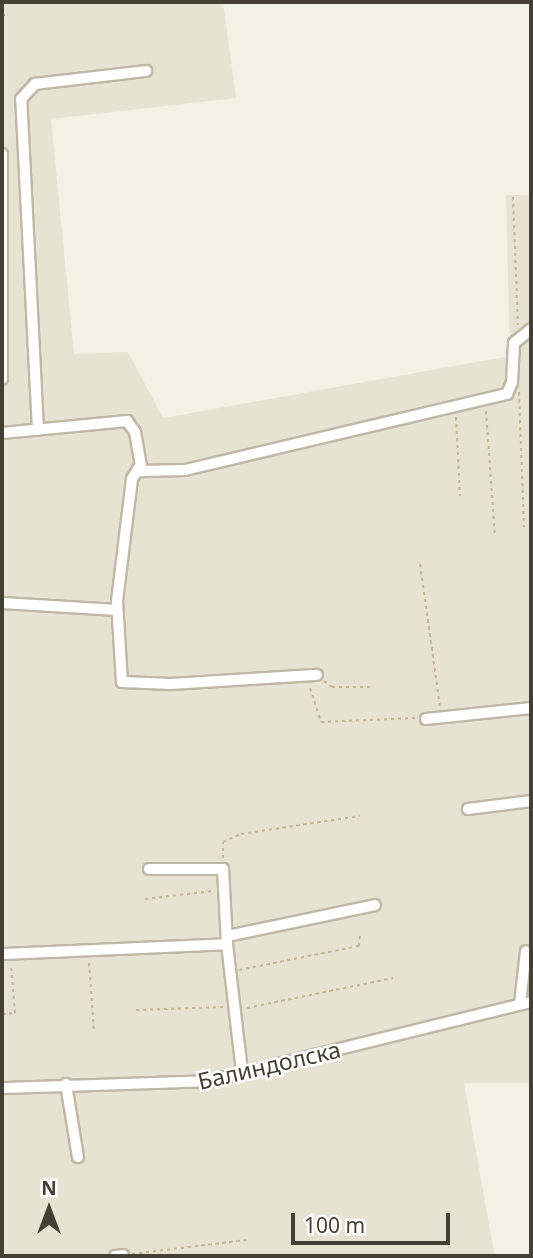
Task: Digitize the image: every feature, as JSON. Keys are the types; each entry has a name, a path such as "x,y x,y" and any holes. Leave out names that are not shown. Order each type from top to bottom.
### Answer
{"street":[{"path":"38,430 21,99 35,84 146,71"},
{"path":"2,154 2,379"},
{"path":"140,466 148,473 185,470 507,394 512,382 512,352 526,331"},
{"path":"2,433 127,421 135,432 140,466 132,480 117,610 122,682 172,684 317,675"},
{"path":"2,603 117,610"},
{"path":"426,719 531,708"},
{"path":"468,809 531,801"},
{"path":"149,869 223,869 227,940 242,1072"},
{"path":"6,954 89,951 227,940 375,905"},
{"path":"526,951 526,1003"},
{"name":"Балиндолска","path":"2,1088 66,1084 185,1083 242,1072 526,1003"},
{"path":"66,1084 78,1157"}],"path":[{"path":"2,15 8,15"},
{"path":"513,197 514,300 526,331"},
{"path":"512,382 520,396 524,527"},
{"path":"484,400 492,457 495,536"},
{"path":"453,408 461,453 460,496"},
{"path":"420,564 441,718"},
{"path":"317,675 332,687 370,687"},
{"path":"304,676 321,722 401,716 426,719"},
{"path":"223,869 223,842 231,837 360,816"},
{"path":"145,899 225,890"},
{"path":"232,972 359,946 360,934"},
{"path":"89,951 94,1031"},
{"path":"2,1014 15,1013 6,954"},
{"path":"136,1010 236,1009 393,978"},
{"path":"119,1256 246,1240"}],"shaded area":[{"path":"2,2 223,2 236,98 51,119 74,354 128,352 163,418 510,356 506,195 531,195 531,1083 464,1083 494,1253 506,1256 2,1256"}]}
